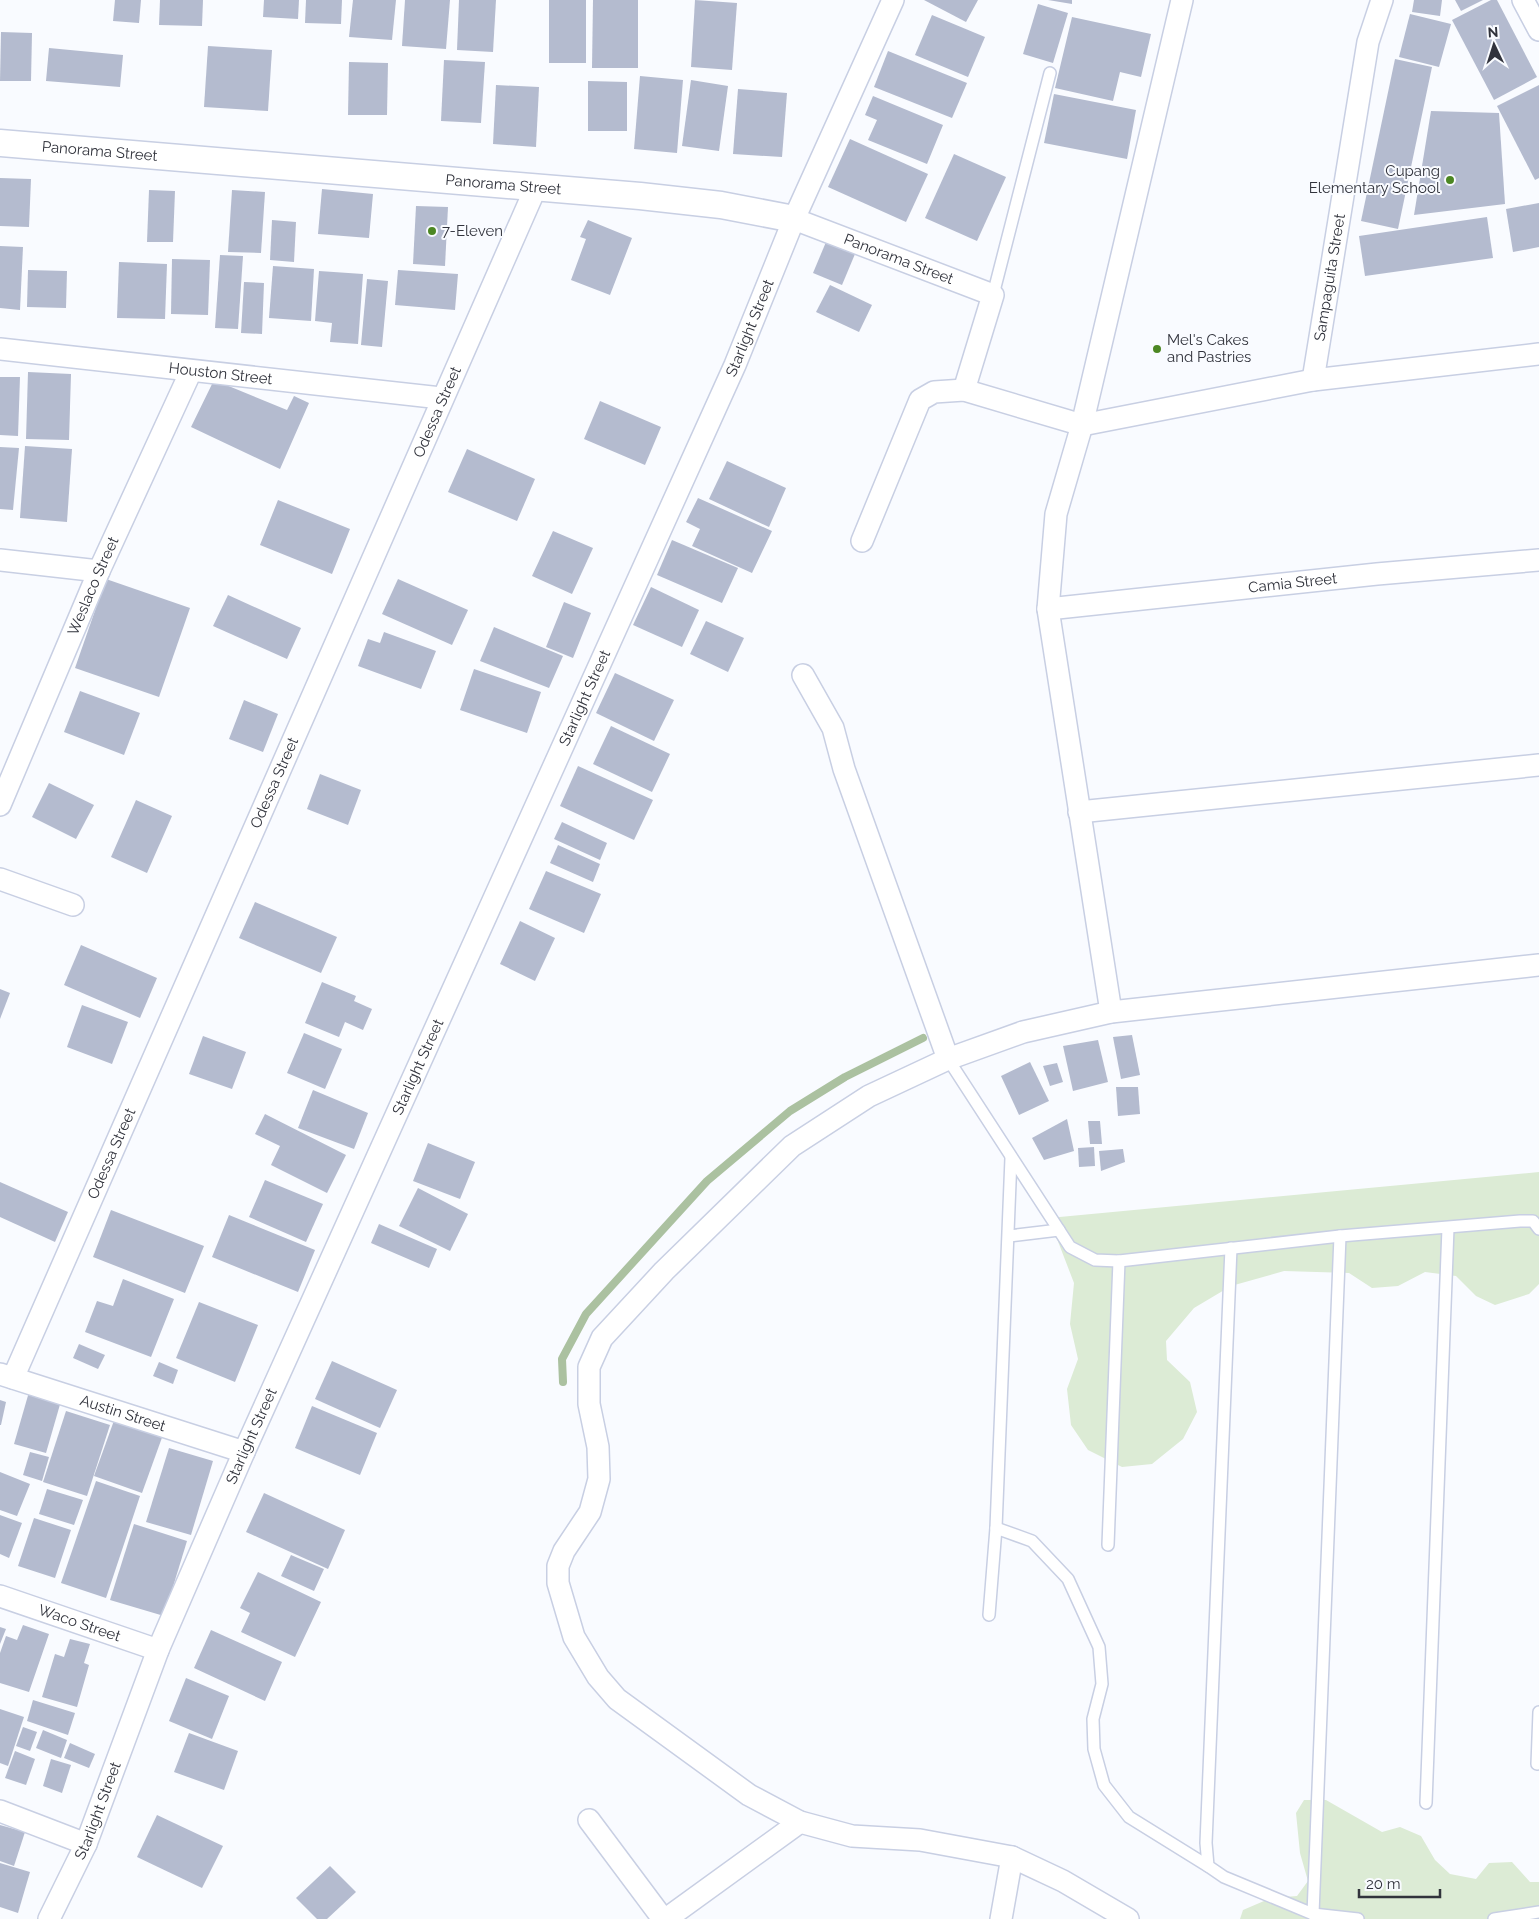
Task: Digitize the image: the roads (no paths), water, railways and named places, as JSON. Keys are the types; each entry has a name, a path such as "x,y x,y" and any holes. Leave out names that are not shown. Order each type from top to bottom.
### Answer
{"street":[{"name":"Starlight Street","path":"50,1919 86,1844 158,1650 244,1452 735,365 794,219 893,0"},
{"path":"1111,1012 1078,812 1048,609 1056,514 1082,425 1182,0"},
{"name":"Sampaguita Street","path":"1313,380 1367,50 1382,0"},
{"path":"1523,0 1539,30"},
{"name":"Panorama Street","path":"0,143 536,187 721,205 794,219 993,295"},
{"name":"Odessa Street","path":"6,1376 536,187"},
{"path":"964,390 993,295"},
{"name":"Houston Street","path":"0,349 441,398"},
{"path":"862,541 920,400 934,392 964,390 1082,425 1313,380 1539,354"},
{"name":"Weslaco Street","path":"0,805 99,571 192,370"},
{"path":"0,560 99,571"},
{"name":"Camia Street","path":"1048,609 1377,574 1539,560"},
{"path":"803,675 833,728 844,769 948,1059"},
{"path":"1078,812 1539,765"},
{"path":"0,879 73,905"},
{"path":"1128,1919 1064,1881 1012,1857 970,1847 920,1840 852,1836 800,1822 749,1795 617,1699 598,1677 574,1637 558,1583 558,1566 564,1551 590,1512 598,1479 598,1447 589,1404 589,1367 602,1338 664,1271 792,1146 869,1096 948,1059 1023,1032 1111,1012 1539,964"},
{"name":"Austin Street","path":"6,1376 244,1452"},
{"name":"Waco Street","path":"0,1596 158,1650"},
{"path":"0,1811 86,1844"},
{"path":"589,1820 665,1919 800,1822"},
{"path":"1001,1919 1012,1857"}],"lane":[{"path":"993,295 1050,73"},
{"path":"948,1059 1070,1247 1095,1260 1119,1261 1340,1236 1520,1221 1533,1221 1539,1229"},
{"path":"989,1616 996,1528 1011,1158"},
{"path":"1426,1802 1448,1228"},
{"path":"1009,1236 1059,1230"},
{"path":"1313,1914 1340,1236"},
{"path":"1208,1866 1206,1843 1231,1248"},
{"path":"1108,1545 1119,1261"},
{"path":"996,1528 1032,1541 1068,1579 1099,1647 1102,1684 1093,1719 1094,1749 1104,1785 1129,1817 1224,1877 1313,1914 1358,1919"},
{"path":"1537,1764 1539,1712"},
{"path":"1494,1919 1539,1912"}],"waterway":[{"path":"563,1382 562,1359 586,1314 707,1181 790,1111 845,1077 923,1038"}],"place":[{"name":"Cupang Elementary School","path":"1450,180"},
{"name":"7-Eleven","path":"432,231"},
{"name":"Mel's Cakes and Pastries","path":"1157,349"}]}
